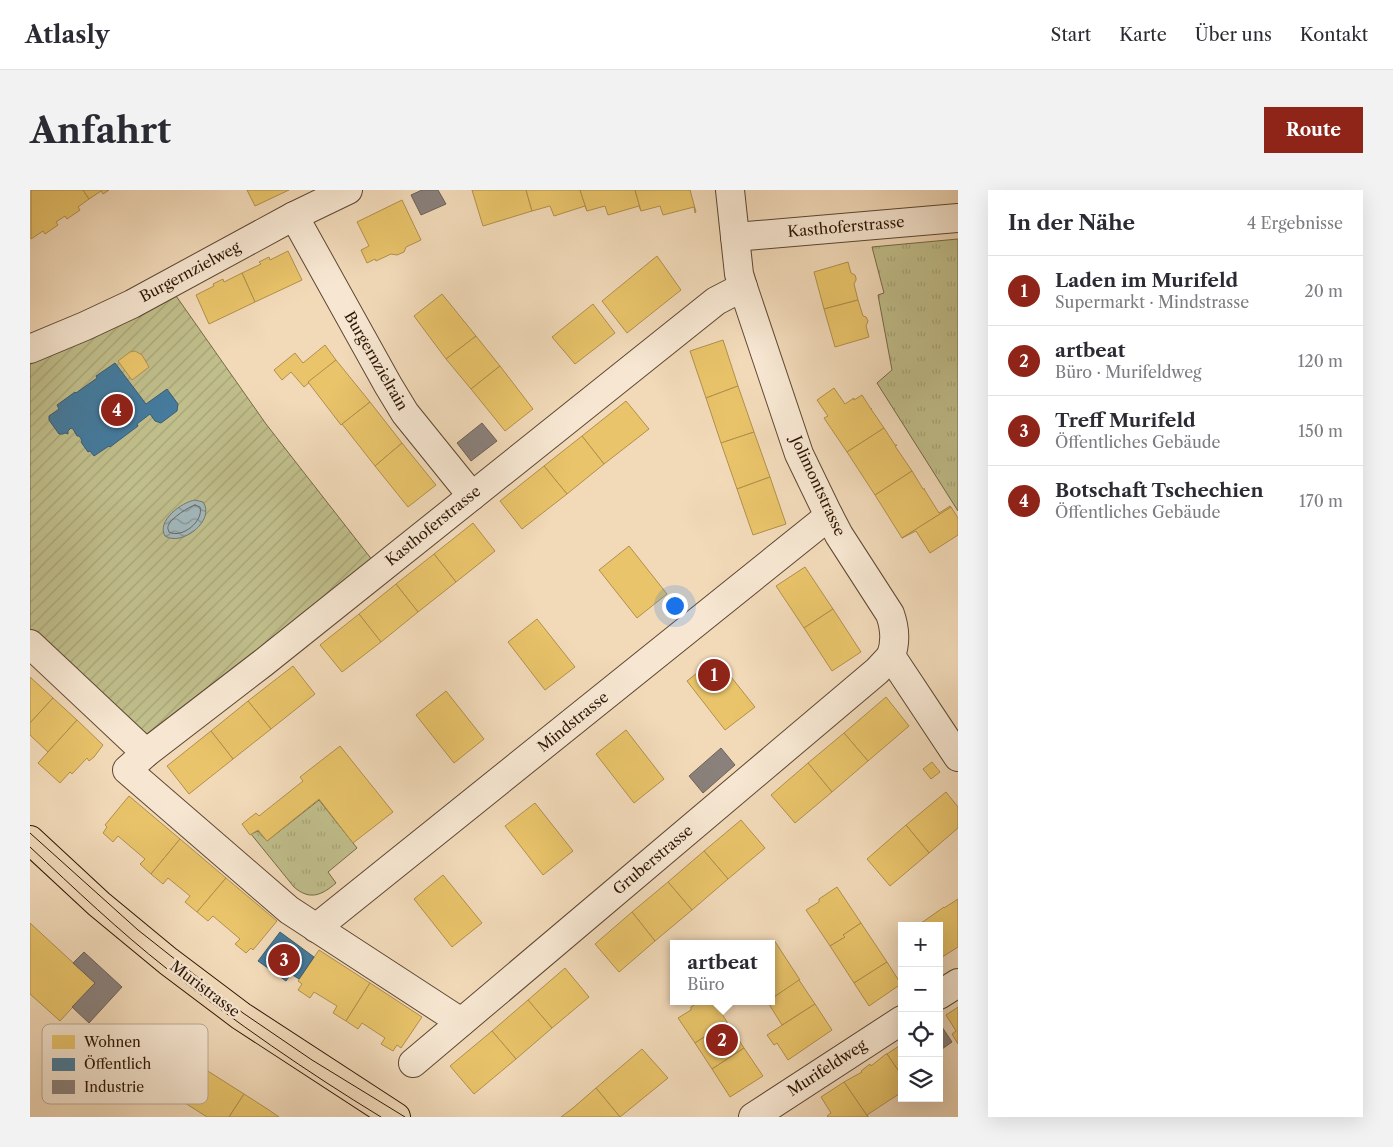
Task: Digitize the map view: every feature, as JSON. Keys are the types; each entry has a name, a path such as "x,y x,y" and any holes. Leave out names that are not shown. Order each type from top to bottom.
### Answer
{"main road":[{"name":"Muristrasse","path":"30,840 99,904 168,961 241,1016 396,1117"}],"street":[{"name":"Burgernzielweg","path":"30,349 132,304 294,216 348,190"},
{"name":"Jolimontstrasse","path":"730,190 743,288 793,437 839,535 890,614 894,635 894,646 891,656"},
{"name":"Burgernzielrain","path":"294,216 388,386 405,412 472,496"},
{"name":"Kasthoferstrasse","path":"735,236 958,218"},
{"name":"Kasthoferstrasse","path":"136,761 263,663 716,301 743,288"},
{"name":"Mindstrasse","path":"316,928 829,516"},
{"path":"30,644 136,761 289,910 461,1022"},
{"path":"891,656 955,746"},
{"name":"Gruberstrasse","path":"413,1063 877,671 891,656"},
{"path":"943,992 958,982"},
{"name":"Murifeldweg","path":"753,1117 898,1023"}],"green space":[{"path":"958,239 958,511 877,383 892,370 878,295 884,293 872,247"},
{"path":"174,293 266,424 373,561 152,734 142,734 30,633 30,358"},
{"path":"319,800 357,848 328,872 336,883 326,891 311,895 305,894 294,887 251,834 258,831 267,841"}],"water":[{"path":"195,500 203,502 206,509 201,524 188,535 180,538 165,536 164,524 172,513 184,504"}],"building: Wohnen":[{"path":"31,190 83,190 89,199 78,207 80,210 67,219 65,216 56,222 58,225 45,234 43,231 31,239"},
{"path":"83,190 109,190 103,194 101,191 89,199"},
{"path":"247,190 289,190 255,206"},
{"path":"472,190 526,190 532,211 483,226"},
{"path":"526,190 580,190 587,211 585,206 554,216 550,206 532,211"},
{"path":"580,190 635,190 641,211 639,206 608,215 605,206 587,211"},
{"path":"635,190 690,190 696,212 694,207 663,215 660,206 641,211"},
{"path":"402,200 421,240 406,247 404,252 397,255 391,254 367,263 361,250 369,246 357,222"},
{"path":"288,251 302,280 255,302 242,273 261,264 259,262 269,257 270,260"},
{"path":"657,256 681,290 627,333 602,301"},
{"path":"848,262 851,273 856,278 854,284 858,300 824,309 814,272"},
{"path":"242,273 255,302 209,324 196,295 223,279 224,282"},
{"path":"442,294 476,336 446,359 414,316"},
{"path":"858,300 863,316 868,321 866,326 869,337 835,347 824,309"},
{"path":"593,304 615,333 575,364 552,337"},
{"path":"476,336 500,366 471,389 446,359"},
{"path":"723,340 738,386 706,398 690,351"},
{"path":"325,345 336,360 304,387 291,372 282,380 274,370 295,353 303,363"},
{"path":"135,351 142,355 149,367 132,380 118,361 130,352"},
{"path":"336,360 370,402 341,425 308,382"},
{"path":"500,366 533,409 505,431 471,389"},
{"path":"738,386 754,432 721,443 706,398"},
{"path":"834,388 845,404 862,395 884,428 847,452 824,418 828,416 817,400"},
{"path":"626,401 649,429 604,464 582,436"},
{"path":"370,402 402,443 375,466 342,424"},
{"path":"884,428 895,445 897,445 895,446 912,471 875,495 847,452"},
{"path":"754,432 770,477 737,489 721,443"},
{"path":"582,436 604,464 567,494 544,466"},
{"path":"402,443 436,485 408,507 375,466"},
{"path":"544,466 567,494 522,529 500,501"},
{"path":"912,471 939,513 951,507 902,538 875,495"},
{"path":"770,477 786,524 753,535 737,489"},
{"path":"951,507 958,518 958,535 930,553 916,531 902,538"},
{"path":"473,523 495,551 456,582 434,554"},
{"path":"629,546 667,594 637,618 599,570"},
{"path":"434,554 456,582 418,612 396,584"},
{"path":"805,567 833,609 804,628 776,586"},
{"path":"396,584 418,612 381,642 359,614"},
{"path":"833,609 861,652 832,671 804,628"},
{"path":"359,614 381,642 342,672 320,645"},
{"path":"537,619 575,667 545,690 508,642"},
{"path":"716,658 755,707 725,730 687,681"},
{"path":"293,666 315,694 271,729 248,701"},
{"path":"30,677 53,698 30,723"},
{"path":"446,691 484,739 454,763 416,715"},
{"path":"886,697 909,726 868,761 844,733"},
{"path":"53,698 77,720 48,752 30,735 30,723"},
{"path":"248,701 271,729 233,759 211,731"},
{"path":"77,720 103,745 94,757 89,761 87,758 72,774 70,772 60,783 38,763"},
{"path":"626,730 664,779 634,803 596,754"},
{"path":"211,731 233,759 189,794 167,766"},
{"path":"844,733 868,761 832,792 808,763"},
{"path":"340,746 393,812 353,843 319,799 267,841 258,830 250,835 242,824 256,813 259,816 303,781 300,777"},
{"path":"932,762 940,772 931,779 923,769"},
{"path":"808,763 832,792 795,823 771,795"},
{"path":"946,792 958,807 958,828 929,853 906,825"},
{"path":"129,796 180,839 151,874 140,864 145,859 118,836 113,842 103,833 107,827 105,825"},
{"path":"535,803 573,851 543,875 505,826"},
{"path":"741,820 765,848 728,879 704,851"},
{"path":"906,825 929,853 890,886 867,859"},
{"path":"180,839 226,878 197,912 185,902 190,896 168,878 163,884 151,874"},
{"path":"704,851 728,879 692,910 668,882"},
{"path":"443,875 482,923 452,947 414,899"},
{"path":"226,878 277,921 253,950 251,948 246,953 235,944 240,939 213,916 208,921 197,912"},
{"path":"668,882 692,910 655,941 632,912"},
{"path":"837,887 861,923 843,935 845,937 830,946 806,910"},
{"path":"958,899 958,947 943,956 943,922 923,922"},
{"path":"632,912 655,941 619,972 595,944"},
{"path":"30,923 95,983 60,1021 30,994"},
{"path":"861,923 887,962 854,983 830,946 845,937 843,935"},
{"path":"775,942 800,980 775,996"},
{"path":"319,950 370,983 346,1021 333,1013 337,1006 314,992 310,998 298,990 302,984 298,981"},
{"path":"887,962 898,979 898,986 869,1006 854,983"},
{"path":"565,968 589,997 552,1028 528,1000"},
{"path":"799,980 815,1004 782,1025 770,1005 775,1005 775,996"},
{"path":"370,983 422,1017 401,1048 397,1045 393,1051 381,1044 385,1038 362,1023 358,1029 346,1021"},
{"path":"528,1000 552,1028 516,1059 492,1031"},
{"path":"815,1004 832,1030 788,1060 777,1043 774,1045 767,1035"},
{"path":"694,1005 716,1005 727,1022 695,1043 678,1018 691,1010 691,1007"},
{"path":"958,1007 958,1044 952,1034 956,1031 946,1015"},
{"path":"727,1022 744,1048 712,1069 695,1043"},
{"path":"492,1031 516,1059 474,1094 450,1066"},
{"path":"898,1047 898,1070 887,1054"},
{"path":"744,1048 763,1076 730,1097 712,1069"},
{"path":"642,1049 668,1078 620,1117 596,1088"},
{"path":"887,1054 898,1070 898,1095 867,1115 868,1117 844,1082 862,1072 870,1064 871,1066"},
{"path":"208,1071 244,1094 229,1117 207,1117 187,1104 208,1104"},
{"path":"844,1082 868,1117 827,1116 831,1113 821,1097"},
{"path":"596,1088 620,1117 561,1117 573,1108"},
{"path":"244,1094 269,1110 279,1117 229,1117"}],"building: Öffentlich":[{"path":"115,363 146,404 167,389 178,404 177,411 161,423 155,421 150,414 137,424 138,426 110,447 94,456 90,451 88,452 81,442 82,440 73,429 71,428 68,431 68,434 59,434 49,420 49,416 59,409 57,405 97,378 96,376"},
{"path":"280,932 314,957 299,979 291,974 286,981 258,961"}],"building: Industrie":[{"path":"422,190 438,190 446,204 421,215 411,195"},
{"path":"482,423 497,441 471,461 457,443"},
{"path":"721,748 735,765 703,793 689,776"},
{"path":"84,952 122,987 89,1023 72,1007 95,983 73,963"},
{"path":"943,1028 952,1042 943,1048"}],"tram line":[{"path":"30,833 138,930 243,1013 312,1060 405,1117"},
{"path":"30,847 114,925 192,988 299,1064 381,1117"}],"place":[{"name":"Botschaft Tschechien","path":"117,410"},
{"name":"Laden im Murifeld","path":"714,675"},
{"name":"Treff Murifeld","path":"284,960"},
{"name":"artbeat","path":"722,1040"}]}
